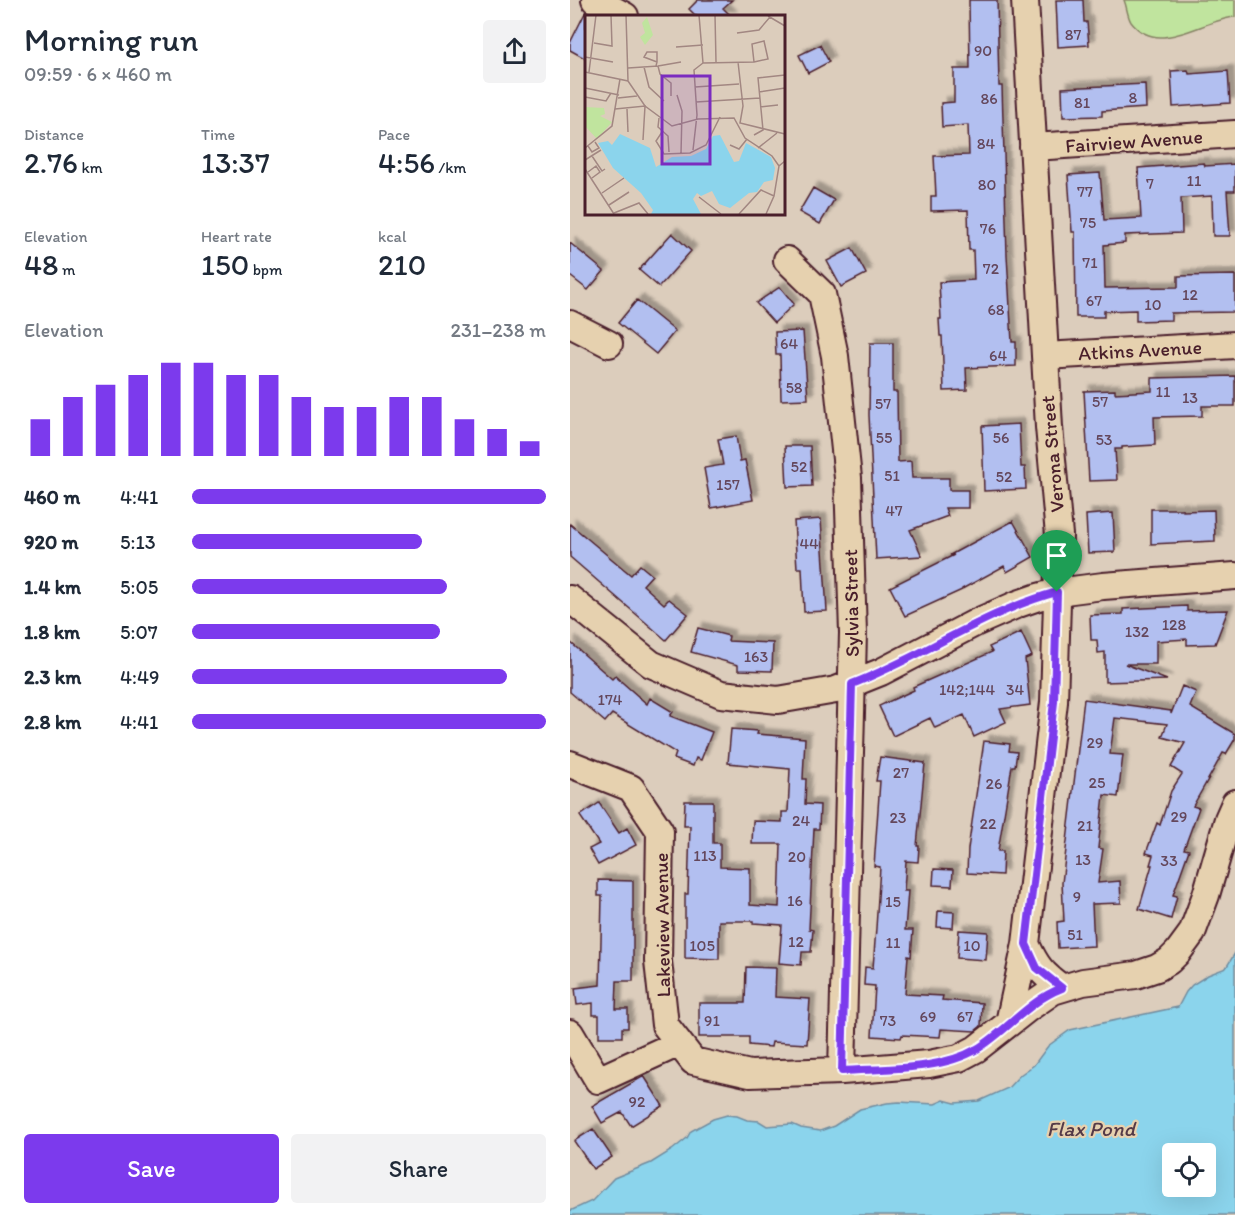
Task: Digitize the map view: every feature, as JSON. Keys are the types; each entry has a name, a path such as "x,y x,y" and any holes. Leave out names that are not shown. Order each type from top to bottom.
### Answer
{"street":[{"path":"595,0 623,15"},
{"name":"Verona Street","path":"1009,1023 1026,944 1054,702 1059,535 1049,427 1025,0"},
{"name":"Fairview Avenue","path":"1033,147 1235,134"},
{"name":"Sylvia Street","path":"787,260 822,294 835,356 848,478 853,633 842,1071"},
{"path":"570,324 609,344"},
{"name":"Atkins Avenue","path":"1045,356 1235,345"},
{"path":"570,599 651,664 721,694 778,700 836,690 852,684 881,672 1010,607 1057,592 1103,586 1235,576"},
{"name":"Lakeview Avenue","path":"570,764 631,788 660,831 658,961 665,1025 693,1061 750,1074 842,1071 929,1064 959,1058 976,1049 1042,999 1062,988 1090,981 1145,973 1169,961 1192,933 1196,924 1228,819 1235,804"},
{"path":"1026,944 1037,968 1062,988"},
{"path":"570,1033 598,1080 679,1043"}],"green space":[{"path":"1124,0 1235,0 1235,17 1180,34 1167,37 1154,36 1142,32 1131,22"}],"water":[{"name":"Flax Pond","path":"1235,953 1235,1215 570,1215 570,1211 592,1201 614,1178 651,1163 687,1138 691,1131 713,1119 727,1115 737,1116 759,1121 767,1126 792,1124 820,1131 834,1126 860,1109 887,1103 935,1104 944,1100 955,1103 979,1101 1008,1088 1034,1065 1048,1046 1070,1030 1178,1007 1192,985 1226,968"}],"building":[{"path":"698,0 732,0 723,8 730,15 695,15 689,9"},
{"path":"969,0 997,0 1007,255 1012,342 1016,342 1016,366 966,368 967,390 944,391 939,282 974,280 973,250 969,250 968,210 931,211 931,196 936,196 934,156 969,155 968,125 942,127 941,103 954,102 954,69 970,69"},
{"path":"1056,0 1083,0 1084,22 1087,22 1089,45 1058,47"},
{"path":"586,11 585,58 570,50 570,43"},
{"path":"820,45 829,62 808,73 799,55"},
{"path":"1188,70 1189,74 1228,71 1230,103 1173,107 1171,71"},
{"path":"1145,84 1146,108 1102,111 1102,116 1063,117 1062,88"},
{"path":"1204,163 1205,166 1235,164 1235,191 1227,191 1230,236 1213,236 1212,196 1181,198 1182,233 1125,235 1125,243 1104,245 1105,288 1178,287 1178,276 1235,275 1235,312 1171,313 1171,320 1136,321 1136,310 1104,311 1104,317 1076,317 1075,232 1072,232 1068,175 1100,173 1104,220 1141,218 1138,168"},
{"path":"813,188 834,200 820,224 799,212"},
{"path":"672,233 691,251 659,287 639,270"},
{"path":"570,243 604,271 588,290 570,276"},
{"path":"852,248 866,274 841,287 827,261"},
{"path":"780,287 794,304 774,323 756,303"},
{"path":"637,300 675,331 656,354 618,323"},
{"path":"803,331 808,399 781,400 780,355 776,355 775,332"},
{"path":"870,343 893,343 893,392 897,392 898,462 911,461 912,478 949,478 949,490 968,490 968,508 945,508 948,516 910,530 922,556 876,559 869,415"},
{"path":"1235,376 1235,406 1202,406 1202,416 1154,417 1155,445 1115,449 1117,480 1089,481 1084,391 1115,390 1115,393 1152,391 1152,378"},
{"path":"1019,424 1021,467 1025,467 1026,489 984,491 982,426"},
{"path":"736,436 740,461 745,460 753,500 711,508 704,468 723,465 718,439"},
{"path":"785,446 810,446 812,486 787,487"},
{"path":"1151,509 1214,510 1215,541 1151,544"},
{"path":"1113,513 1115,552 1088,553 1086,515"},
{"path":"821,519 827,611 804,612 802,568 797,568 794,521"},
{"path":"1013,521 1033,557 1007,572 1004,566 962,590 905,616 890,587 954,555 950,555"},
{"path":"570,524 631,575 640,565 652,575 643,585 664,604 669,599 688,614 666,640 570,557"},
{"path":"1187,606 1187,611 1228,610 1215,644 1187,645 1187,639 1156,641 1156,664 1125,664 1167,680 1105,682 1105,652 1098,653 1097,640 1091,640 1090,615 1123,614 1123,609"},
{"path":"698,628 729,636 728,641 773,643 772,671 738,670 738,665 691,652"},
{"path":"1021,632 1032,656 1025,659 1030,705 1000,709 1006,722 974,737 964,715 935,728 930,718 893,736 879,706 914,690 913,687 992,652 989,647"},
{"path":"570,642 612,679 615,676 647,704 650,698 673,712 670,716 712,732 701,760 696,758 693,766 674,759 676,753 612,714 605,722 570,692"},
{"path":"1182,686 1196,692 1190,707 1235,734 1235,739 1226,754 1223,753 1193,806 1199,808 1184,849 1189,850 1173,895 1177,896 1171,919 1139,909 1152,865 1150,865 1153,855 1146,853 1157,823 1160,825 1171,791 1182,774 1171,767 1185,743 1162,737 1167,724 1115,718 1110,754 1123,755 1118,797 1104,795 1098,848 1103,849 1098,883 1120,881 1121,903 1092,904 1094,946 1058,948 1057,922 1064,921 1062,883 1084,699 1171,711 1171,714"},
{"path":"731,729 758,731 757,734 805,738 803,779 806,779 805,804 820,805 819,829 814,829 809,929 813,930 811,952 802,952 801,965 779,963 782,925 753,923 753,921 719,921 719,959 685,958 685,894 688,894 690,826 684,826 685,801 713,801 713,843 720,843 720,867 750,868 750,905 779,907 781,844 752,844 753,821 782,822 782,812 788,812 790,769 728,763"},
{"path":"984,741 1010,744 1009,751 1017,752 1015,766 1012,766 998,851 1003,851 1002,875 967,873 968,849"},
{"path":"880,757 925,763 917,846 919,846 918,862 906,861 904,891 908,891 905,930 913,930 905,994 943,996 942,1000 982,1003 981,1026 975,1031 941,1029 940,1037 872,1036 875,986 864,985 865,967 873,968 876,928 880,867 874,866 880,781 876,781"},
{"path":"599,803 619,833 627,828 636,845 598,865 589,849 599,844 580,816"},
{"path":"934,869 953,870 952,886 933,885"},
{"path":"598,880 633,881 633,981 617,981 616,1009 628,1009 628,1028 622,1028 622,1037 599,1037 599,1015 593,1015 593,1003 577,1005 575,988 600,985 602,896 598,896"},
{"path":"938,911 954,912 953,928 937,927"},
{"path":"959,930 988,932 986,960 957,958"},
{"path":"746,967 776,968 775,997 810,999 807,1044 772,1042 771,1047 749,1045 749,1037 699,1037 699,1003 745,1003"},
{"path":"644,1076 663,1106 631,1126 622,1112 602,1123 592,1106"},
{"path":"593,1129 612,1157 593,1169 574,1141"}],"route":[{"path":"1057,592 1054,702 1026,944 1037,968 1062,988 1027,1009 991,1039 959,1058 929,1064 842,1071 852,684 881,672 1003,610 1057,592"}]}
